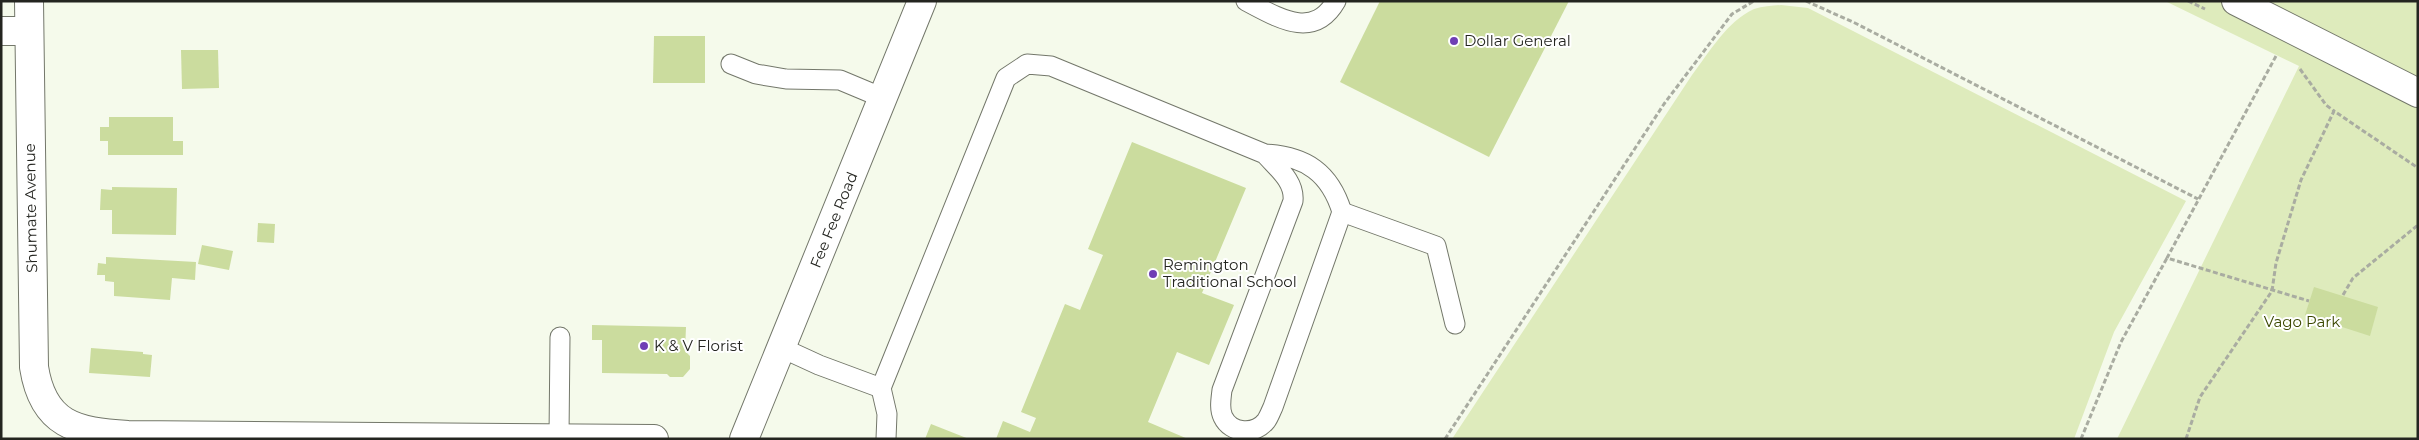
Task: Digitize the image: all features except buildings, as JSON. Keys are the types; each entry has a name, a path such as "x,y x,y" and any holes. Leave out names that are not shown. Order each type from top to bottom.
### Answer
{"street":[{"name":"Shumate Avenue","path":"29,1 34,367 41,394 51,411 67,424 93,433 128,435 559,437"},
{"name":"Fee Fee Road","path":"744,439 922,1"},
{"path":"2236,1 2418,93"},
{"path":"1,31 29,31"},
{"path":"559,437 654,439"}],"lane":[{"path":"1246,1 1288,22 1309,24 1330,12 1336,1"},
{"path":"731,64 756,74 786,79 840,80 883,98"},
{"path":"886,439 887,414 881,388 1006,78 1027,64 1050,66 1265,154 1283,155 1300,160 1313,168 1336,193 1342,212 1266,421 1256,430 1246,431 1237,430 1228,425 1223,417 1220,402 1222,390 1293,201 1294,192 1290,183 1265,154"},
{"path":"1342,212 1436,246 1456,324"},
{"path":"559,437 560,337"},
{"path":"782,348 819,365 881,388"}],"path":[{"path":"1445,439 1664,104 1732,14 1754,1"},
{"path":"1806,1 1855,23 2198,198"},
{"path":"2081,439 2120,342 2276,55"},
{"path":"2186,439 2200,397 2272,291 2276,263 2301,180 2334,110 2418,168"},
{"path":"2344,295 2353,278 2418,225"},
{"path":"2167,258 2310,301"}],"green space":[{"name":"Vago Park","path":"2165,1 2418,1 2418,439 2117,439 2299,66"},
{"path":"1781,5 1808,8 2186,201 2114,332 2074,439 1452,439 1692,75 1712,48 1727,29 1744,14 1757,8"}],"place":[{"name":"Dollar General","path":"1454,41"},
{"name":"Remington Traditional School","path":"1153,274"},
{"name":"K & V Florist","path":"644,346"}]}
